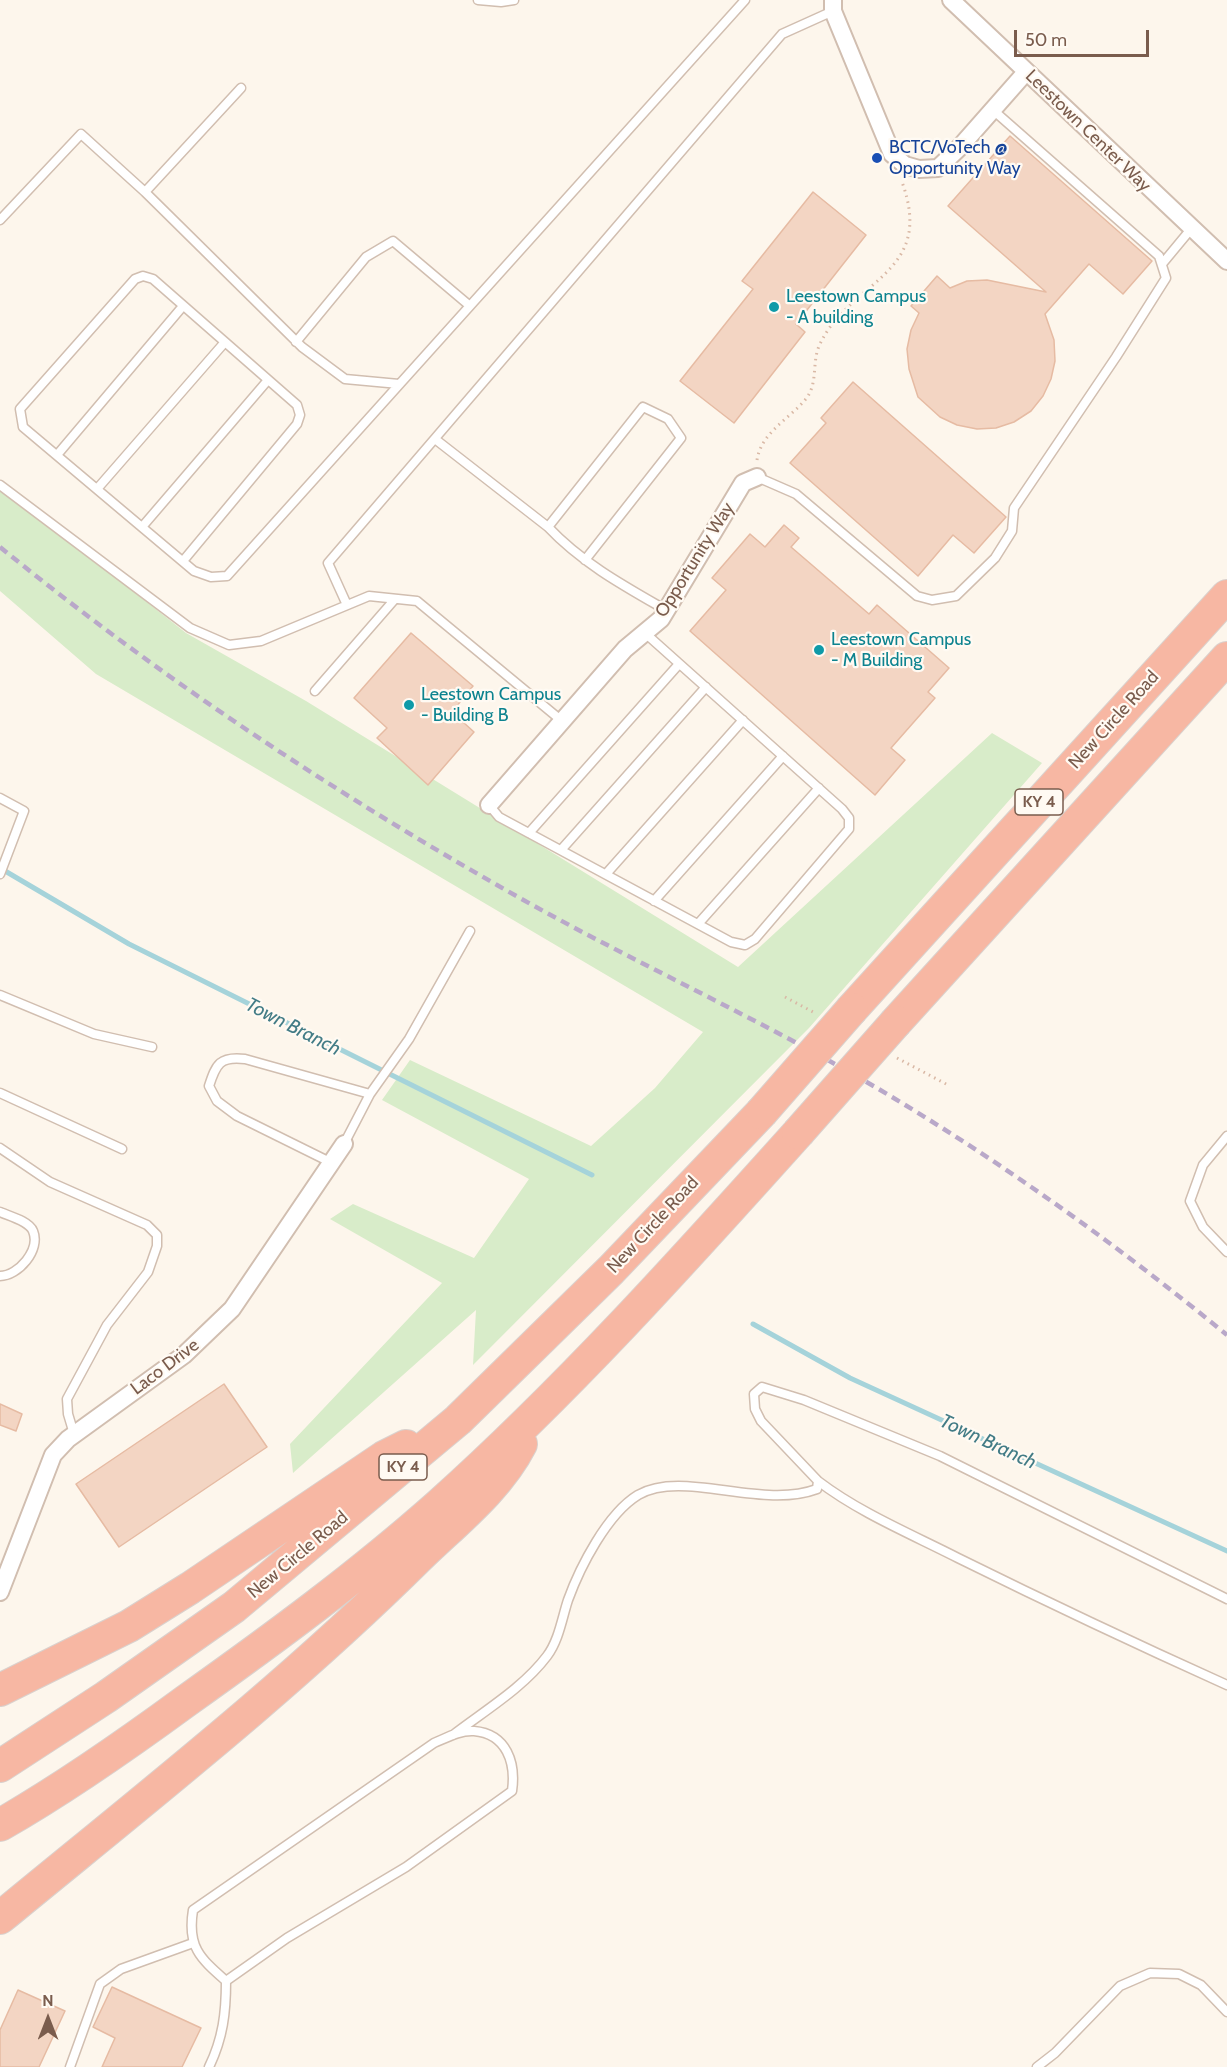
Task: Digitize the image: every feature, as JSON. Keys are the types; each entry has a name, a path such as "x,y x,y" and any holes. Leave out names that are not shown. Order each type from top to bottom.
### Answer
{"highway":[{"name":"New Circle Road","path":"0,1766 106,1697 234,1607 458,1420 611,1270 760,1113 852,1008 1227,596"},
{"name":"KY 4","path":"0,1825 114,1753 355,1577 439,1505 538,1411 638,1309 1227,658"},
{"path":"0,1918 294,1674 376,1600 509,1467 538,1411"},
{"path":"0,1690 129,1626 190,1588 384,1457 458,1420"}],"street":[{"name":"Leestown Center Way","path":"951,0 1227,261"},
{"path":"833,5 892,154 905,165 920,169 938,168 1026,72"},
{"name":"Opportunity Way","path":"489,805 625,649 661,619 743,483 757,477"},
{"name":"Laco Drive","path":"0,1592 53,1455 74,1434 184,1355 232,1309 344,1144"}],"lane":[{"path":"478,0 501,2 514,0"},
{"path":"183,561 297,424 300,415 297,405 153,279 143,276 135,279 20,409 23,427 142,527 183,561 194,570 211,577 227,576 745,0"},
{"path":"347,605 328,563 782,34 833,5"},
{"path":"145,192 241,88"},
{"path":"757,477 796,494 917,596 932,600 956,596 995,558 1012,531 1014,508 1116,357 1166,278 1159,256 993,110"},
{"path":"0,220 81,134 145,192 296,342 345,379 399,384"},
{"path":"1162,264 1191,229"},
{"path":"296,342 366,257 393,241 470,306"},
{"path":"57,455 183,306"},
{"path":"97,489 225,342"},
{"path":"142,527 268,380"},
{"path":"548,527 643,407 668,419 681,438 585,560"},
{"path":"435,439 548,527 569,550 666,610"},
{"path":"0,485 190,628 229,645 261,641 369,596 417,601 562,721"},
{"path":"315,691 395,598"},
{"path":"489,805 499,817 731,942 745,945 755,939 849,829 849,818 819,788 645,633"},
{"path":"529,833 679,664"},
{"path":"561,850 706,687"},
{"path":"606,874 743,720"},
{"path":"654,901 783,756"},
{"path":"698,924 819,788"},
{"path":"0,798 24,811 0,874"},
{"path":"344,1144 370,1094 409,1039 470,931"},
{"path":"0,995 94,1034 152,1047"},
{"path":"332,1163 237,1116 217,1101 209,1086 216,1066 230,1057 245,1059 370,1094"},
{"path":"0,1094 122,1149"},
{"path":"1227,1136 1203,1165 1190,1201 1203,1227 1227,1252"},
{"path":"0,1148 50,1182 147,1225 157,1235 157,1246 148,1272 107,1325 68,1399 68,1414 74,1434"},
{"path":"0,1212 28,1225 33,1231 34,1245 15,1273 0,1276"},
{"path":"1227,1599 940,1456 777,1390 762,1387 756,1389 755,1409 761,1421 818,1481 836,1495 1049,1603 1227,1684"},
{"path":"453,1735 520,1684 546,1657 589,1554 610,1521 638,1495 665,1487 688,1486 780,1497 803,1494 817,1489 818,1481"},
{"path":"210,2067 219,2046 226,2016 226,1982 205,1962 193,1943 190,1928 193,1910 434,1743 453,1735 474,1731 494,1737 508,1751 515,1772 512,1791 406,1867 287,1938 226,1982"},
{"path":"70,2067 100,1984 121,1969 193,1943"},
{"path":"1037,2067 1055,2053 1120,1986 1150,1972 1179,1974 1201,1985 1227,2012"}],"path":[{"path":"757,477 758,457 770,433 806,399 813,387 818,346 832,322 898,263 909,235 910,214 892,154"}],"green space":[{"path":"0,486 186,633 306,701 738,967 992,733 1042,763 809,1028 473,1365 476,1310 293,1473 290,1444 442,1283 330,1219 353,1204 474,1258 529,1179 382,1100 410,1060 591,1146 655,1088 703,1032 96,674 0,591"}],"building":[{"path":"1010,136 1152,261 1123,294 1089,264 1045,314 1054,340 1055,361 1051,379 1043,396 1031,411 1014,422 996,428 977,429 957,425 940,417 918,397 909,369 907,349 911,330 919,313 911,306 937,276 950,288 967,281 987,280 1046,292 948,206"},
{"name":"Leestown Campus - A building","path":"813,192 866,235 796,324 805,332 734,423 680,381 753,289 742,281"},
{"path":"853,382 1006,517 974,553 953,535 918,576 790,463 826,423 821,418"},
{"name":"Leestown Campus - M Building","path":"784,525 799,538 791,547 869,614 877,605 949,668 928,692 935,698 891,748 905,760 875,795 690,631 726,590 712,578 750,534 765,547"},
{"name":"Leestown Campus - Building B","path":"411,633 473,686 452,712 474,732 428,785 377,738 387,728 354,698"},
{"path":"224,1384 267,1447 119,1547 76,1484"},
{"path":"0,1404 22,1414 16,1431 0,1425"},
{"path":"112,1987 201,2028 182,2067 102,2067 115,2038 93,2027"},
{"path":"18,1990 65,2011 39,2067 0,2067 0,2030"}],"waterway":[{"name":"Town Branch","path":"0,868 129,944 592,1175"},
{"name":"Town Branch","path":"753,1324 850,1378 1227,1551"}],"railway":[{"path":"0,547 119,639 304,768 497,885 795,1042 936,1124 1106,1240 1227,1335"}],"place":[{"name":"BCTC/VoTech @ Opportunity Way","path":"877,158"},
{"name":"Leestown Campus - A building","path":"774,307"},
{"name":"Leestown Campus - M Building","path":"819,650"},
{"name":"Leestown Campus - Building B","path":"409,705"}]}
